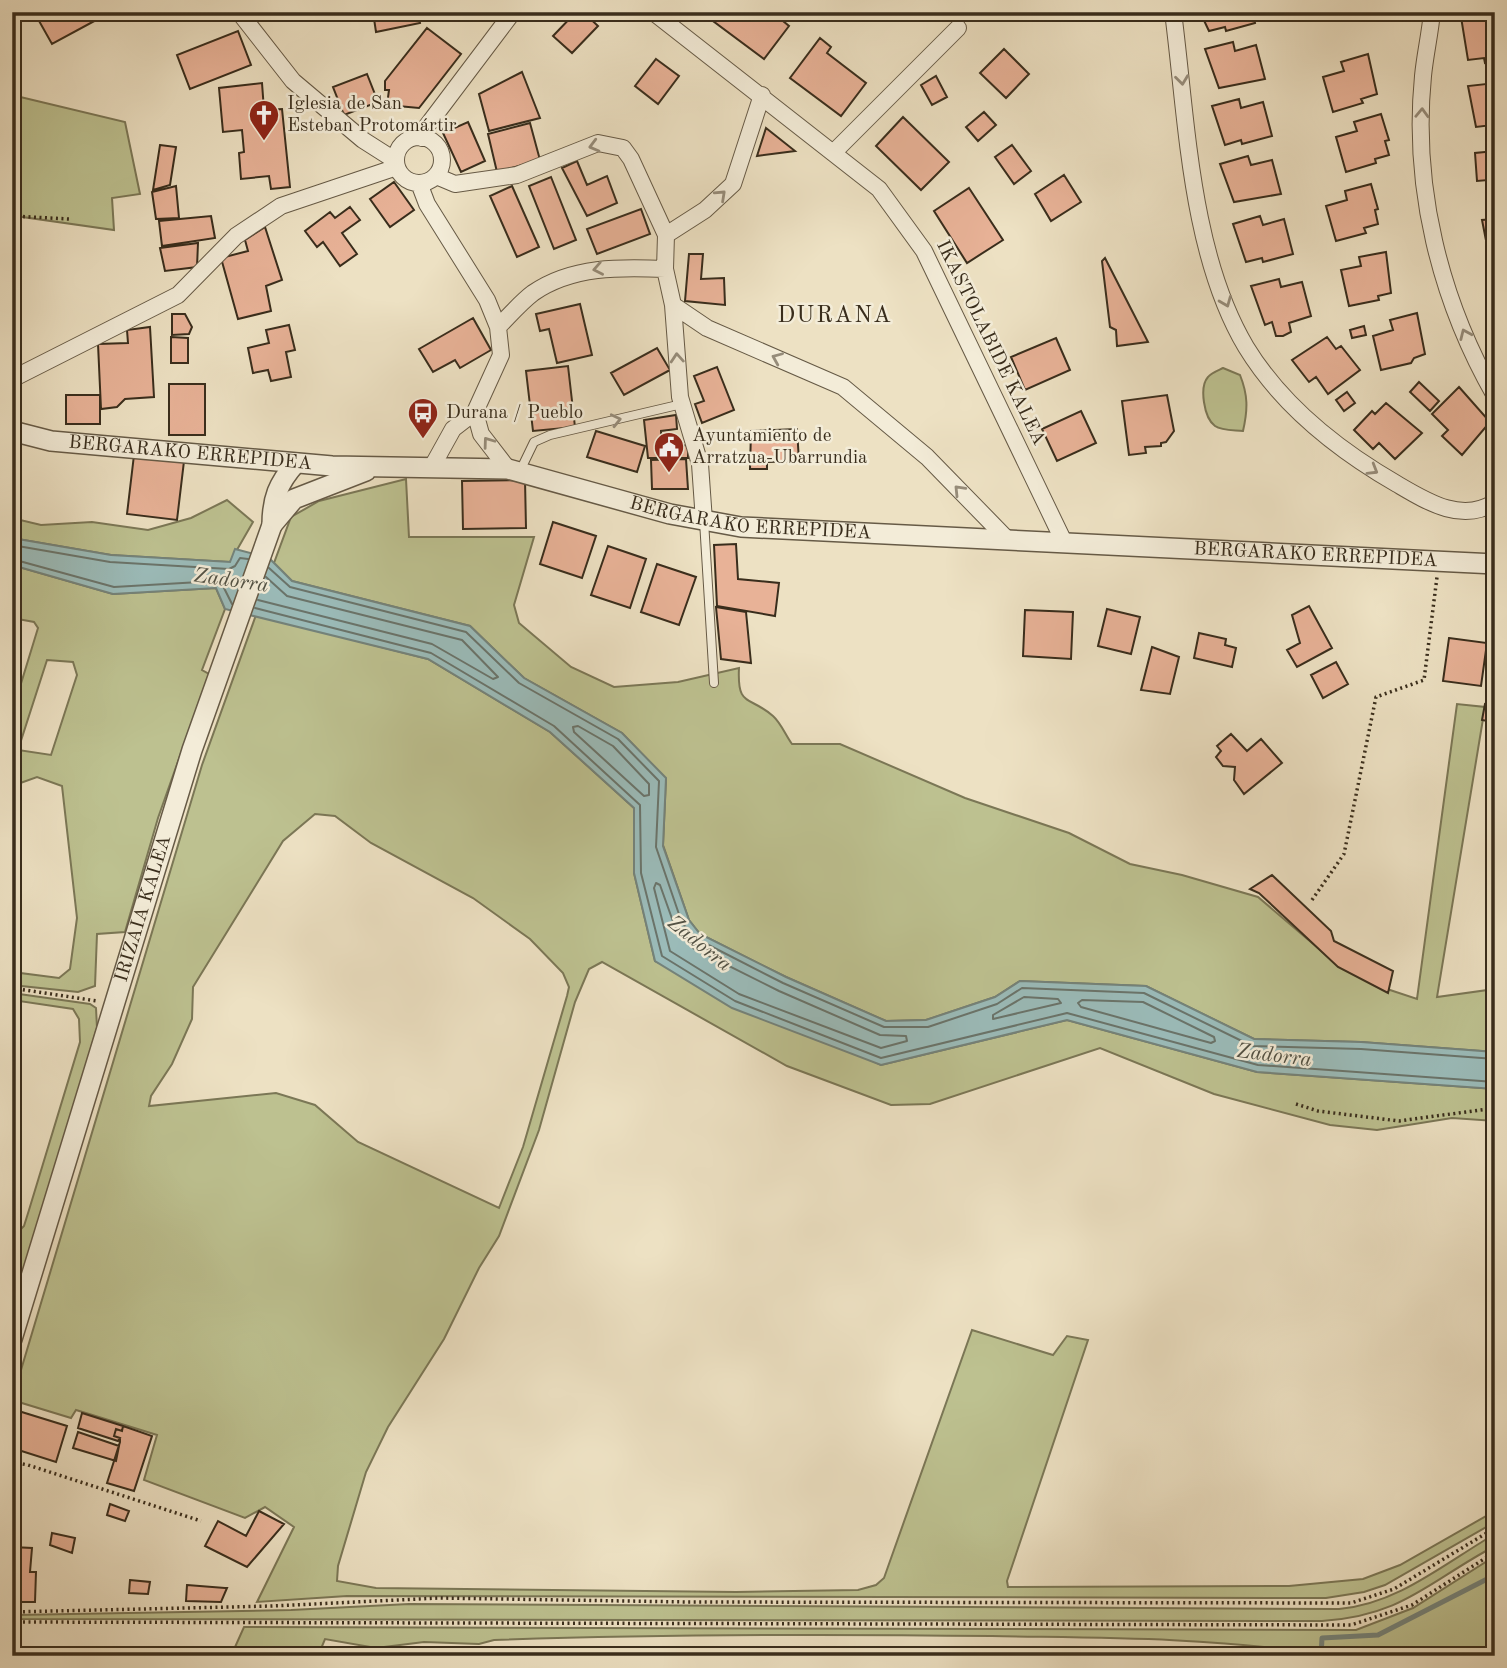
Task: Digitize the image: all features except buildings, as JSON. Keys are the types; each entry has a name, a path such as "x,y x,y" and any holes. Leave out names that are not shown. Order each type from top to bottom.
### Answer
{"street":[{"path":"12,379 178,295 236,236 281,206 397,164 406,142 422,138 433,142 442,162 436,176 419,183 405,179 397,164 363,140 293,81 239,12"},
{"path":"422,138 427,126 513,12"},
{"name":"IKASTOLABIDE KALEA","path":"653,12 879,189 923,251 1064,542"},
{"path":"1173,12 1197,194 1210,259 1246,347 1304,417 1348,455 1425,500 1449,510 1472,511 1495,502"},
{"path":"1432,12 1423,76 1421,136 1425,193 1435,246 1453,306 1495,396"},
{"path":"833,153 958,28"},
{"path":"666,235 705,210 733,184 762,95"},
{"path":"436,176 455,184 517,175 598,143 623,148 631,159 666,235 666,269 674,305 682,404 700,464 704,521"},
{"path":"419,183 427,204 486,300 498,327 501,355 474,412 453,429 433,465"},
{"path":"498,327 534,292 578,273 614,266 666,269"},
{"path":"674,305 707,328 843,387 927,457 1007,539"},
{"path":"474,412 481,434 514,470"},
{"name":"BERGARAKO ERREPIDEA","path":"12,431 51,440 296,463 374,467 433,465 514,470 598,495 704,521 777,529 1495,564"},
{"path":"241,458 264,469 285,496 374,467"},
{"name":"IRIZAIA KALEA","path":"12,1339 19,1293 115,1004 216,675 272,525 272,501 285,496 296,463"}],"lane":[{"path":"514,470 534,442 550,435 682,404"},
{"path":"704,521 714,682"}],"path":[{"path":"12,216 69,219"},
{"path":"1312,900 1344,854 1376,697 1424,680 1439,561"},
{"path":"12,988 115,1004"},
{"path":"1296,1104 1318,1111 1399,1121 1495,1108"},
{"path":"12,1462 29,1465 201,1521"},
{"path":"12,1612 271,1606 439,1598 688,1602 1351,1603 1394,1589 1495,1528"},
{"path":"12,1622 1351,1625 1412,1605 1495,1552"}],"green space":[{"path":"12,95 125,122 140,194 112,198 114,230 15,216 12,235"},
{"path":"1223,368 1240,375 1243,382 1246,416 1243,431 1218,428 1211,422 1206,410 1203,395 1205,382 1211,374"},
{"path":"406,479 409,537 534,537 514,605 519,623 571,667 614,687 678,682 739,668 743,695 773,716 792,744 840,744 965,798 1069,833 1130,864 1182,875 1258,897 1339,966 1384,988 1417,999 1457,704 1485,707 1437,997 1495,989 1495,1052 1361,1042 1254,1039 1146,986 1020,981 995,997 926,1020 886,1021 786,977 700,934 689,920 663,845 666,779 622,733 524,678 470,626 292,581 274,563 291,517 319,501"},
{"path":"227,500 253,522 230,562 111,555 12,538 12,518 41,525 92,522 148,530 191,518"},
{"path":"12,565 113,594 216,588 225,609 202,670 209,674 158,818 125,932 97,934 95,986 78,992 12,985 12,972 59,978 70,969 77,918 62,786 37,777 12,786 12,713 38,628 34,622 12,618","holes":["47,660 73,662 77,675 51,755 18,750"]},
{"path":"256,615 428,659 550,732 634,808 634,873 655,961 881,1065 1067,1020 1257,1072 1495,1089 1495,1121 1452,1118 1377,1130 1330,1125 1214,1094 1100,1048 930,1104 891,1105 787,1066 602,962 589,969 575,1002 539,1130 499,1236 479,1268 444,1339 388,1427 366,1472 338,1566 337,1581 376,1588 736,1592 858,1590 876,1585 884,1578 972,1330 1053,1355 1067,1336 1088,1340 1007,1581 1008,1587 1289,1586 1363,1579 1400,1565 1495,1511 1495,1522 1385,1585 1364,1592 1326,1598 347,1596 257,1602 294,1527 265,1507 245,1518 144,1480 157,1435 76,1410 71,1418 12,1400 202,765","holes":["315,814 335,816 371,843 473,898 530,939 563,973 569,987 523,1147 499,1208 358,1142 315,1105 276,1093 149,1106 151,1096 172,1064 192,1019 193,987 283,841"]},
{"path":"12,993 90,1004 96,1008 97,1028 23,1276 12,1279 17,1256 12,1254 12,1238 24,1226 80,1042 79,1019 73,1009 12,1000"},
{"path":"1495,1534 1495,1546 1414,1595 1374,1612 1322,1621 15,1619 15,1615 291,1610 409,1604 1339,1609 1361,1606 1401,1591"},
{"path":"1495,1556 1495,1648 1477,1656 1297,1656 1305,1652 1227,1643 1149,1639 805,1635 556,1638 494,1640 479,1644 424,1642 376,1648 325,1639 318,1656 231,1656 244,1627 1356,1630 1413,1608"}],"water":[{"name":"Zadorra","path":"12,538 111,555 230,562 235,549 269,558 292,581 470,626 524,678 622,733 666,778 663,846 689,920 700,934 786,977 886,1021 926,1020 995,997 1020,981 1146,986 1254,1039 1361,1042 1495,1052 1495,1089 1257,1072 1067,1020 881,1065 732,1008 655,961 634,873 634,808 550,732 428,659 225,609 216,588 113,594 12,565"}],"waterway":[{"path":"1321,1656 1322,1638 1378,1635 1495,1575"}],"place":[{"name":"Iglesia de San Esteban Protomártir","path":"264,142"},
{"name":"Durana / Pueblo","path":"423,440"},
{"name":"Ayuntamiento de Arratzua-Ubarrundia","path":"669,474"}],"district":[{"name":"DURANA","path":"835,315"}]}
